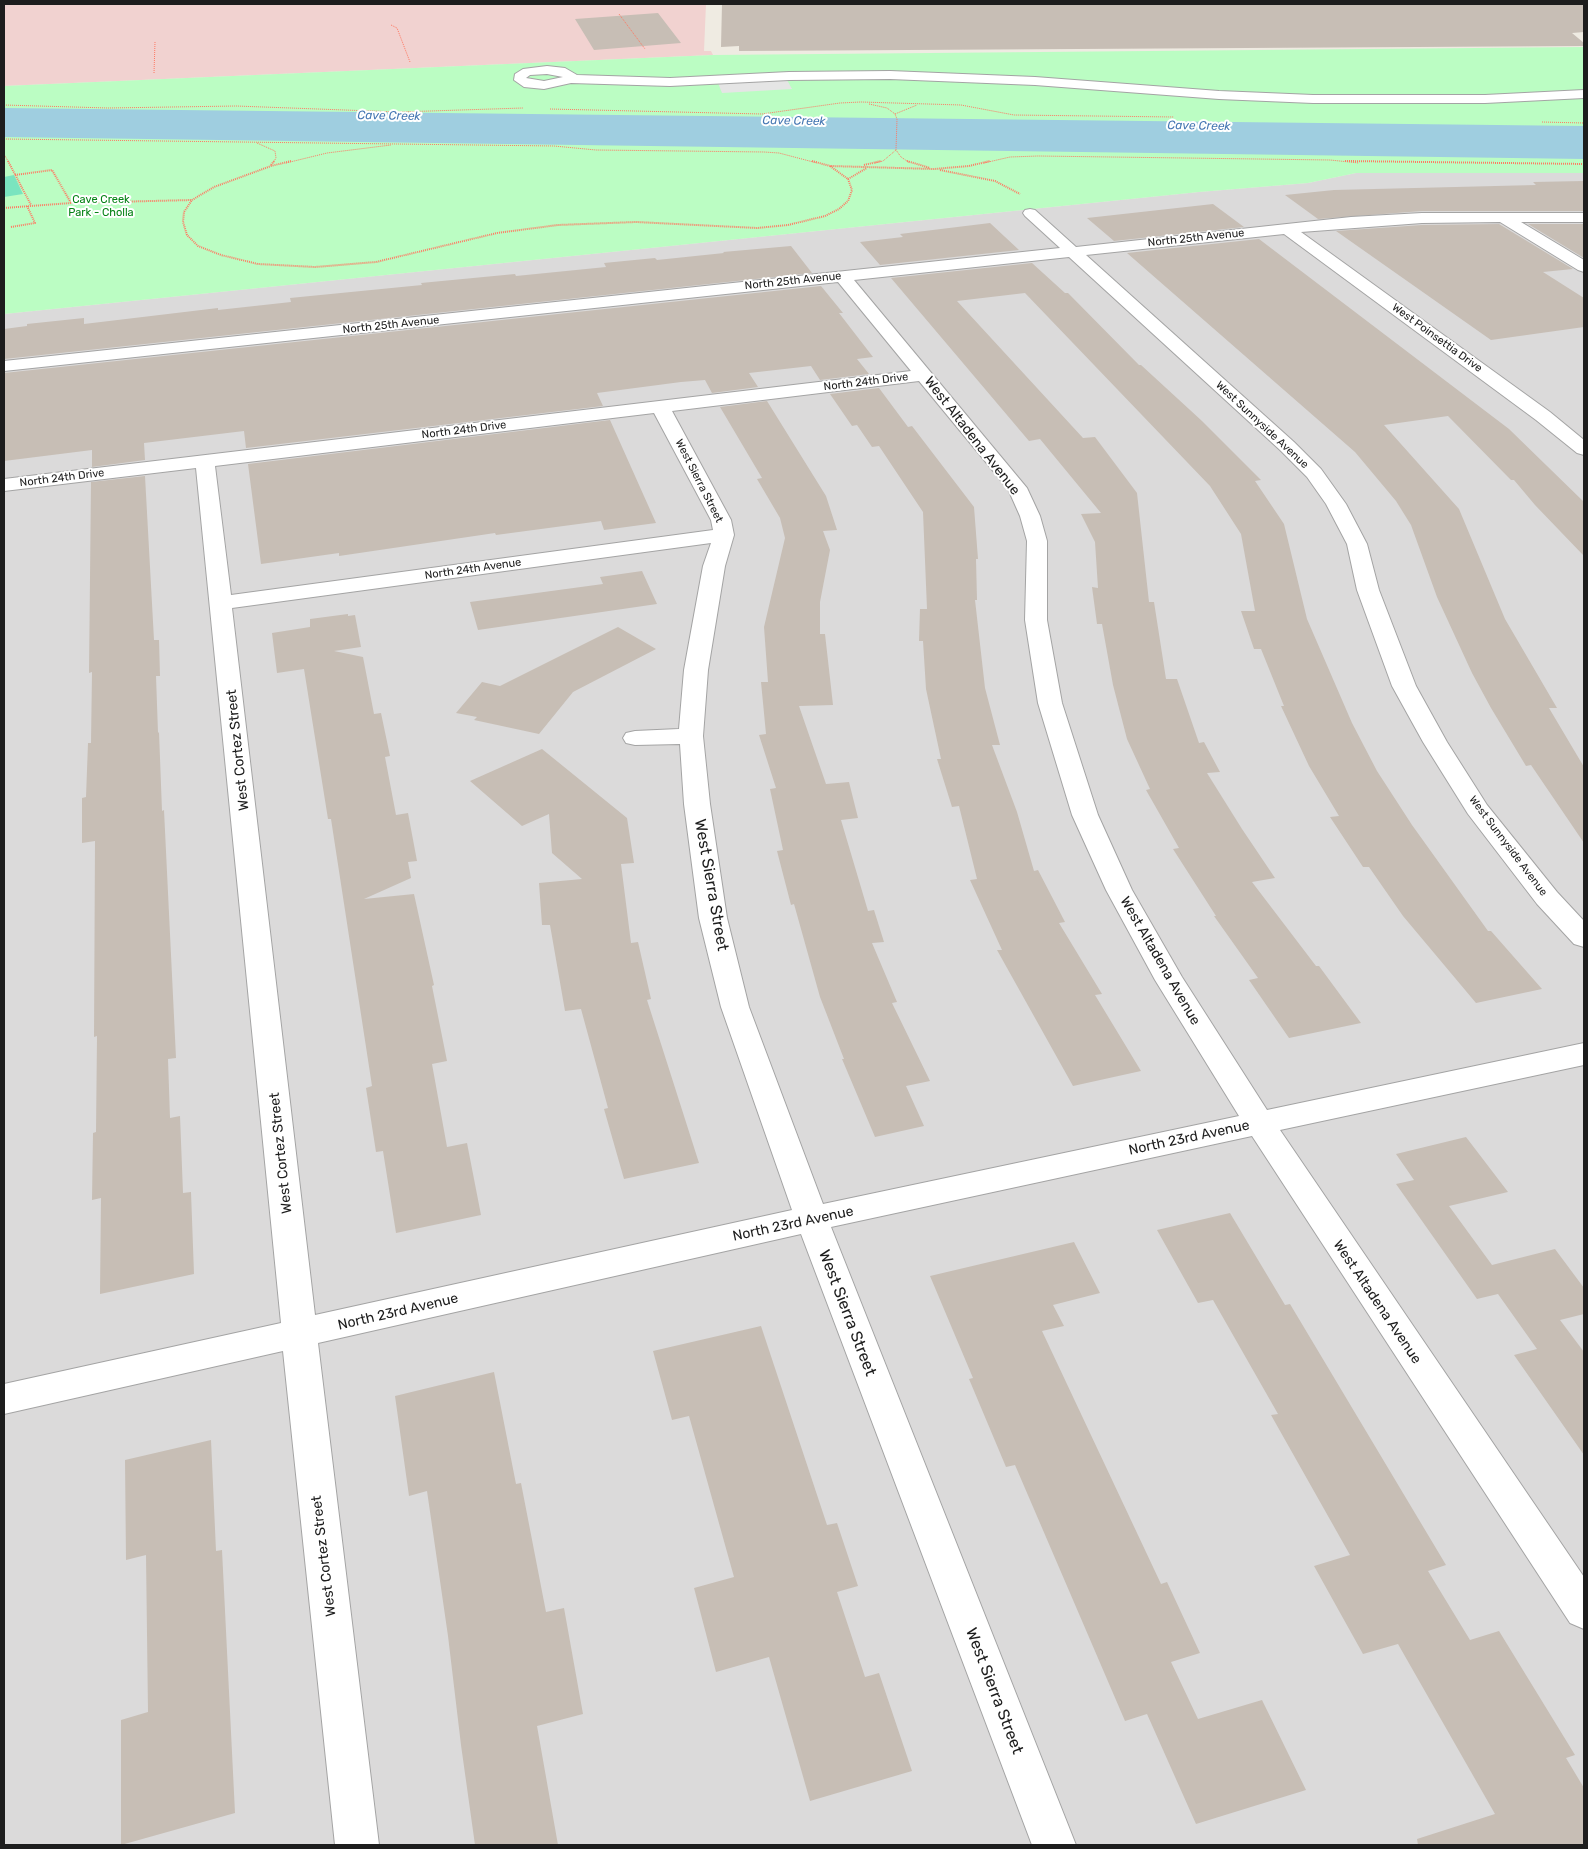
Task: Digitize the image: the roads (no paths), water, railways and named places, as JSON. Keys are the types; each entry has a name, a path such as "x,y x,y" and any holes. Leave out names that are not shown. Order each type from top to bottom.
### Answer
{"street":[{"path":"570,79 670,82 796,76 890,75 1035,81 1209,95 1313,100 1485,99 1584,94"},
{"name":"West Sunnyside Avenue","path":"1030,213 1280,439 1314,473 1336,504 1357,544 1368,590 1404,686 1436,742 1477,809 1547,898 1584,938"},
{"name":"North 25th Avenue","path":"4,366 1391,219 1584,217"},
{"path":"1504,218 1584,267"},
{"name":"West Poinsettia Drive","path":"1287,229 1543,416 1584,449"},
{"name":"West Altadena Avenue","path":"842,276 1017,488 1030,516 1037,541 1036,620 1050,703 1085,815 1119,890 1169,980 1259,1123 1584,1610"},
{"name":"North 24th Drive","path":"4,485 924,375"},
{"name":"West Sierra Street","path":"660,406 721,520 724,534 714,566 696,670 691,736 697,804 713,918 735,1007 811,1220 1054,1845"},
{"name":"West Cortez Street","path":"205,461 222,602 299,1335 358,1845"},
{"name":"North 24th Avenue","path":"222,602 724,534"},
{"path":"635,738 691,736"},
{"name":"North 23rd Avenue","path":"4,1399 811,1220 1584,1054"}],"water":[{"name":"Cave Creek","path":"4,108 1584,126 1584,159 4,137"}],"park label":[{"name":"Cave Creek Park - Cholla","path":"101,206"}]}
